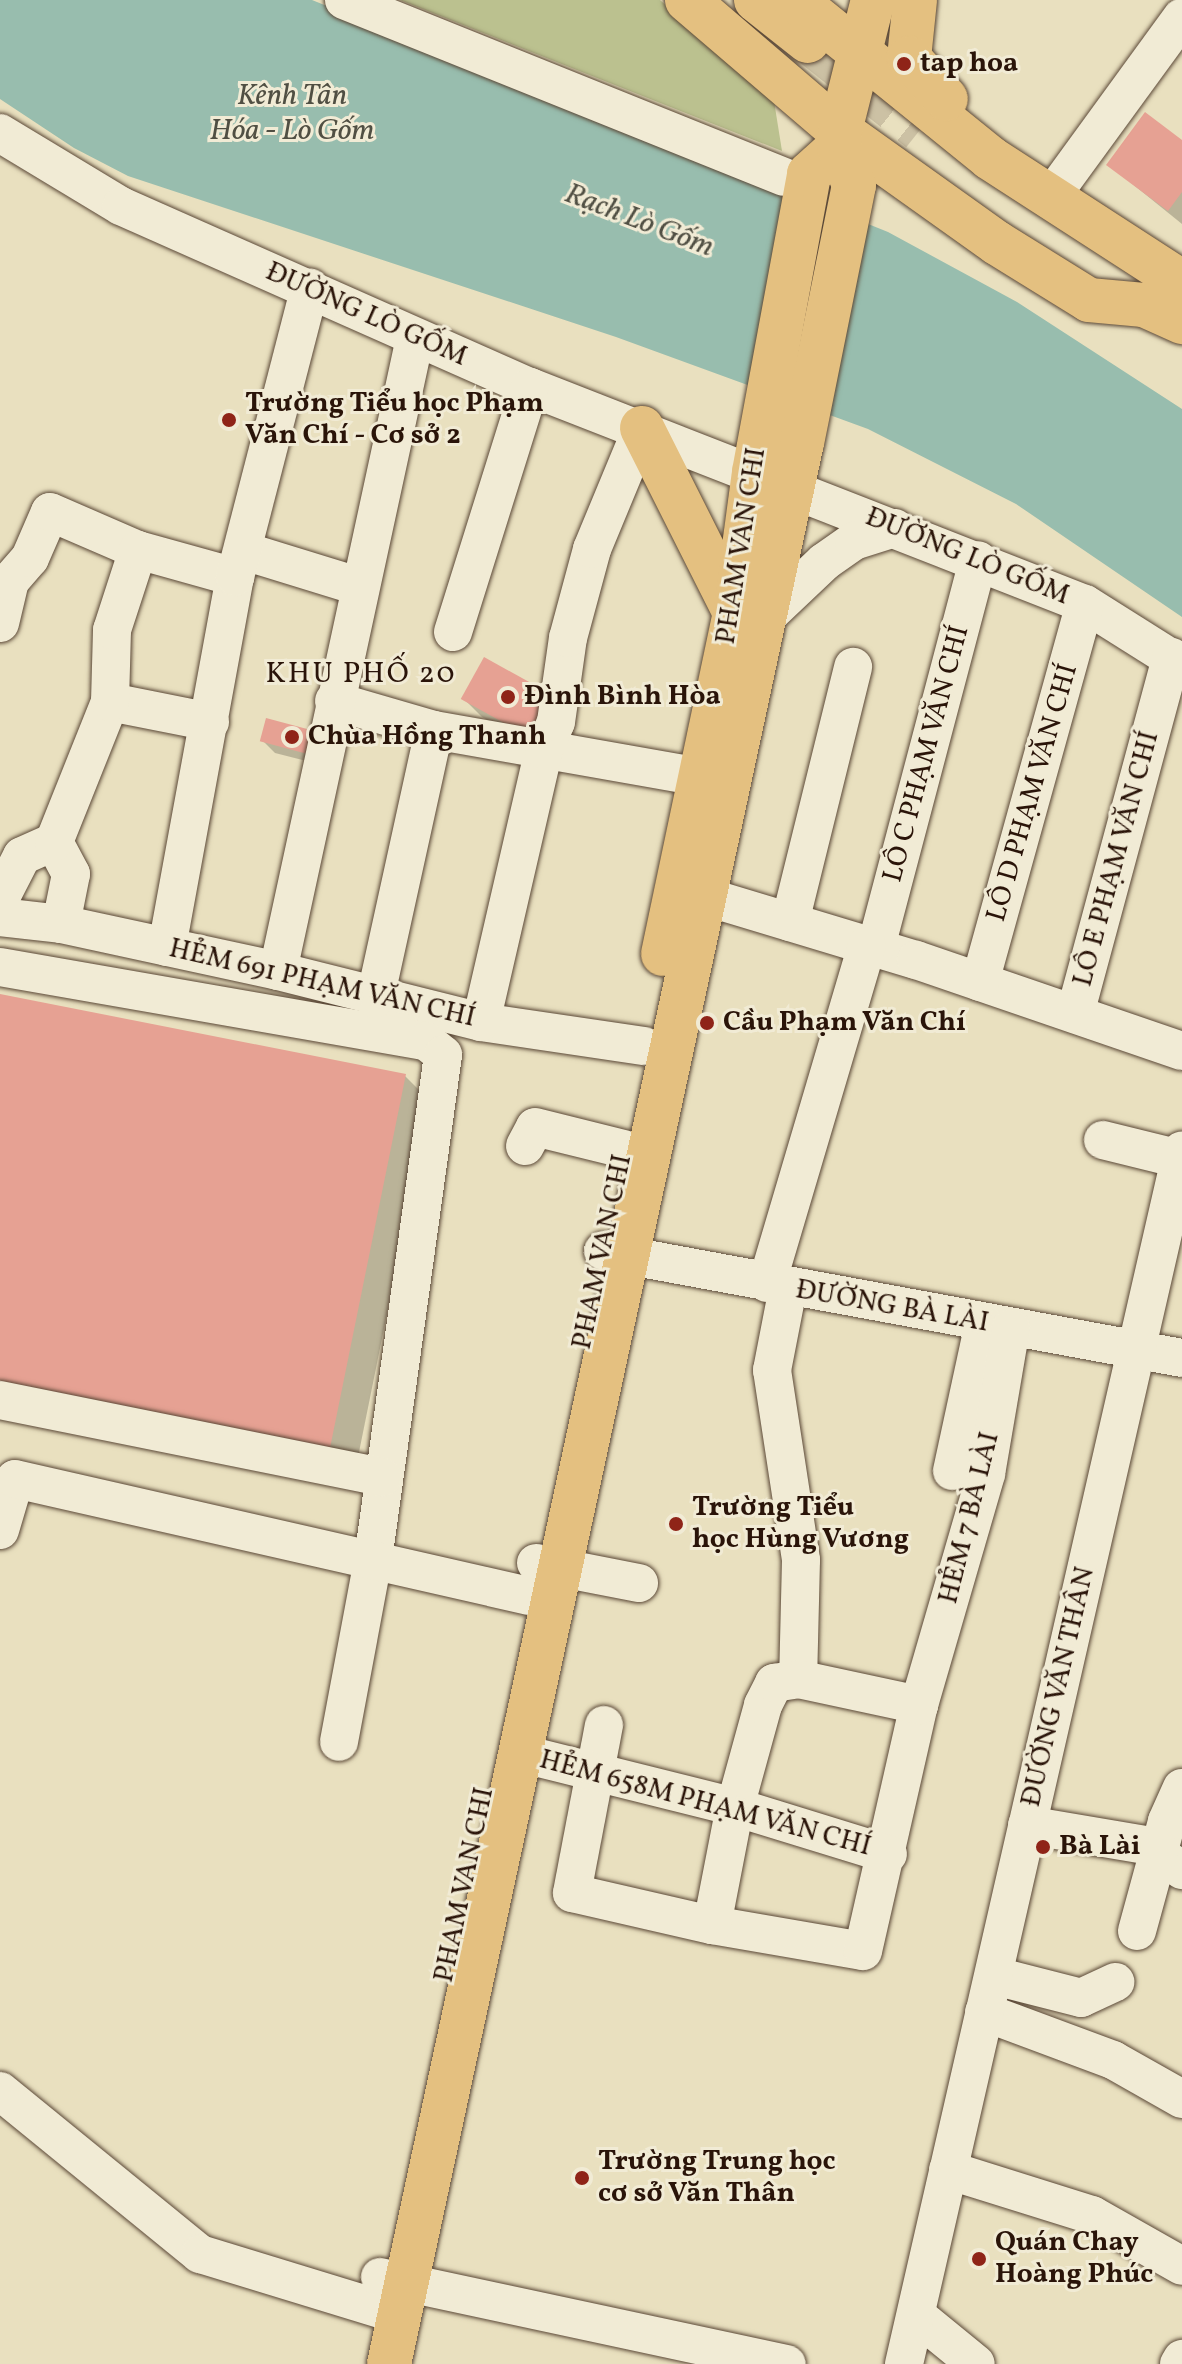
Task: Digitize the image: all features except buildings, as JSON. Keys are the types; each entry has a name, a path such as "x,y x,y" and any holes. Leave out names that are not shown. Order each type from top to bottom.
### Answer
{"main road":[{"path":"687,0 825,163 997,243 1089,300 1168,296"},
{"path":"723,0 801,51 756,0"},
{"path":"795,0 990,158 1168,296"},
{"name":"PHAM VAN CHI","path":"389,2364 390,2296 542,1576 616,1254 707,897 769,464 825,163 873,0"},
{"path":"915,0 909,58 925,81 990,136 1145,245 1168,296"},
{"path":"912,138 1127,261 1168,296"},
{"name":"PHAM VAN CHI","path":"769,464 802,443 825,163"},
{"path":"642,428 749,616"},
{"name":"PHAM VAN CHI","path":"616,1254 624,1149 700,777 749,616"},
{"name":"PHAM VAN CHI","path":"360,2364 390,2296 523,1754 542,1576"}],"street":[{"path":"344,0 825,163"},
{"path":"1061,183 1182,18 1156,0"},
{"name":"ĐƯỜNG LÒ GỐM","path":"0,133 121,206 310,288 415,338 530,387 642,428 769,464 895,528 1085,604 1177,661"},
{"path":"167,947 239,564 310,288"},
{"path":"278,971 358,586 415,338"},
{"path":"453,632 530,387"},
{"path":"481,1022 544,750 556,722 568,638 592,549 642,428"},
{"path":"0,623 10,581 30,558 50,512 138,550 239,564 358,586"},
{"path":"749,616 854,541 895,528"},
{"path":"0,899 22,856 54,842 110,702 112,630 138,550"},
{"name":"LÔ C PHẠM VĂN CHÍ","path":"798,1679 801,1560 772,1370 778,1286 978,560"},
{"name":"LÔ D PHẠM VĂN CHÍ","path":"980,982 1085,604"},
{"name":"LÔ E PHẠM VĂN CHÍ","path":"1075,1014 1177,661"},
{"path":"790,922 853,667"},
{"path":"334,701 434,730 700,777"},
{"path":"110,702 210,722"},
{"path":"375,999 434,730"},
{"path":"54,842 71,874 61,924"},
{"path":"707,897 871,946 1182,1051"},
{"name":"HẺM 691 PHẠM VĂN CHÍ","path":"0,917 61,924 278,971 375,999 481,1022 644,1046"},
{"path":"0,967 426,1041 443,1055 382,1477 373,1560 339,1742"},
{"path":"525,1146 535,1127 624,1149"},
{"path":"1103,1140 1181,1155"},
{"name":"ĐƯỜNG VĂN THÂN","path":"904,2364 1134,1349 1181,1155"},
{"name":"ĐƯỜNG BÀ LÀI","path":"616,1254 1182,1358"},
{"path":"952,1471 998,1325"},
{"name":"HẺM 7 BÀ LÀI","path":"712,1925 863,1951 888,1854 919,1705 986,1474 998,1325"},
{"path":"0,1400 382,1477"},
{"path":"0,1530 15,1479 373,1560 639,1583"},
{"path":"604,1725 572,1893 712,1925 735,1807 763,1705 774,1683 798,1679 919,1705"},
{"name":"HẺM 658M PHẠM VĂN CHÍ","path":"523,1754 594,1769 735,1807 888,1854"},
{"path":"1137,1931 1172,1862 1167,1821 1182,1788"},
{"path":"1027,1825 1145,1845 1172,1862"},
{"path":"990,1994 1081,1998 1116,1982"},
{"path":"990,1994 1182,2099"},
{"path":"0,2091 200,2254 390,2296 787,2364"},
{"path":"948,2170 1092,2215 1182,2266"},
{"path":"916,2315 976,2364"}],"green space":[{"path":"400,0 660,0 774,101 782,151"}],"water":[{"name":"Kênh Tân Hóa - Lò Gốm","path":"0,0 312,0 888,232 1017,302 1182,409 1182,617 1016,504 868,429 616,337 128,176 74,148 0,99"}],"tunnel":[{"path":"808,41 920,130"}],"place":[{"name":"tap hoa","path":"904,64"},
{"name":"Trường Tiểu học Phạm Văn Chí - Cơ sở 2","path":"229,420"},
{"name":"Đình Bình Hòa","path":"508,697"},
{"name":"Chùa Hồng Thanh","path":"292,737"},
{"name":"Cầu Phạm Văn Chí","path":"707,1023"},
{"name":"Trường Tiểu học Hùng Vương","path":"676,1524"},
{"name":"Bà Lài","path":"1043,1847"},
{"name":"Trường Trung học cơ sở Văn Thân","path":"582,2178"},
{"name":"Quán Chay Hoàng Phúc","path":"979,2259"}],"district":[{"name":"KHU PHỐ 20","path":"361,674"}],"water label":[{"name":"Rạch Lò Gốm","path":"639,221"}]}
